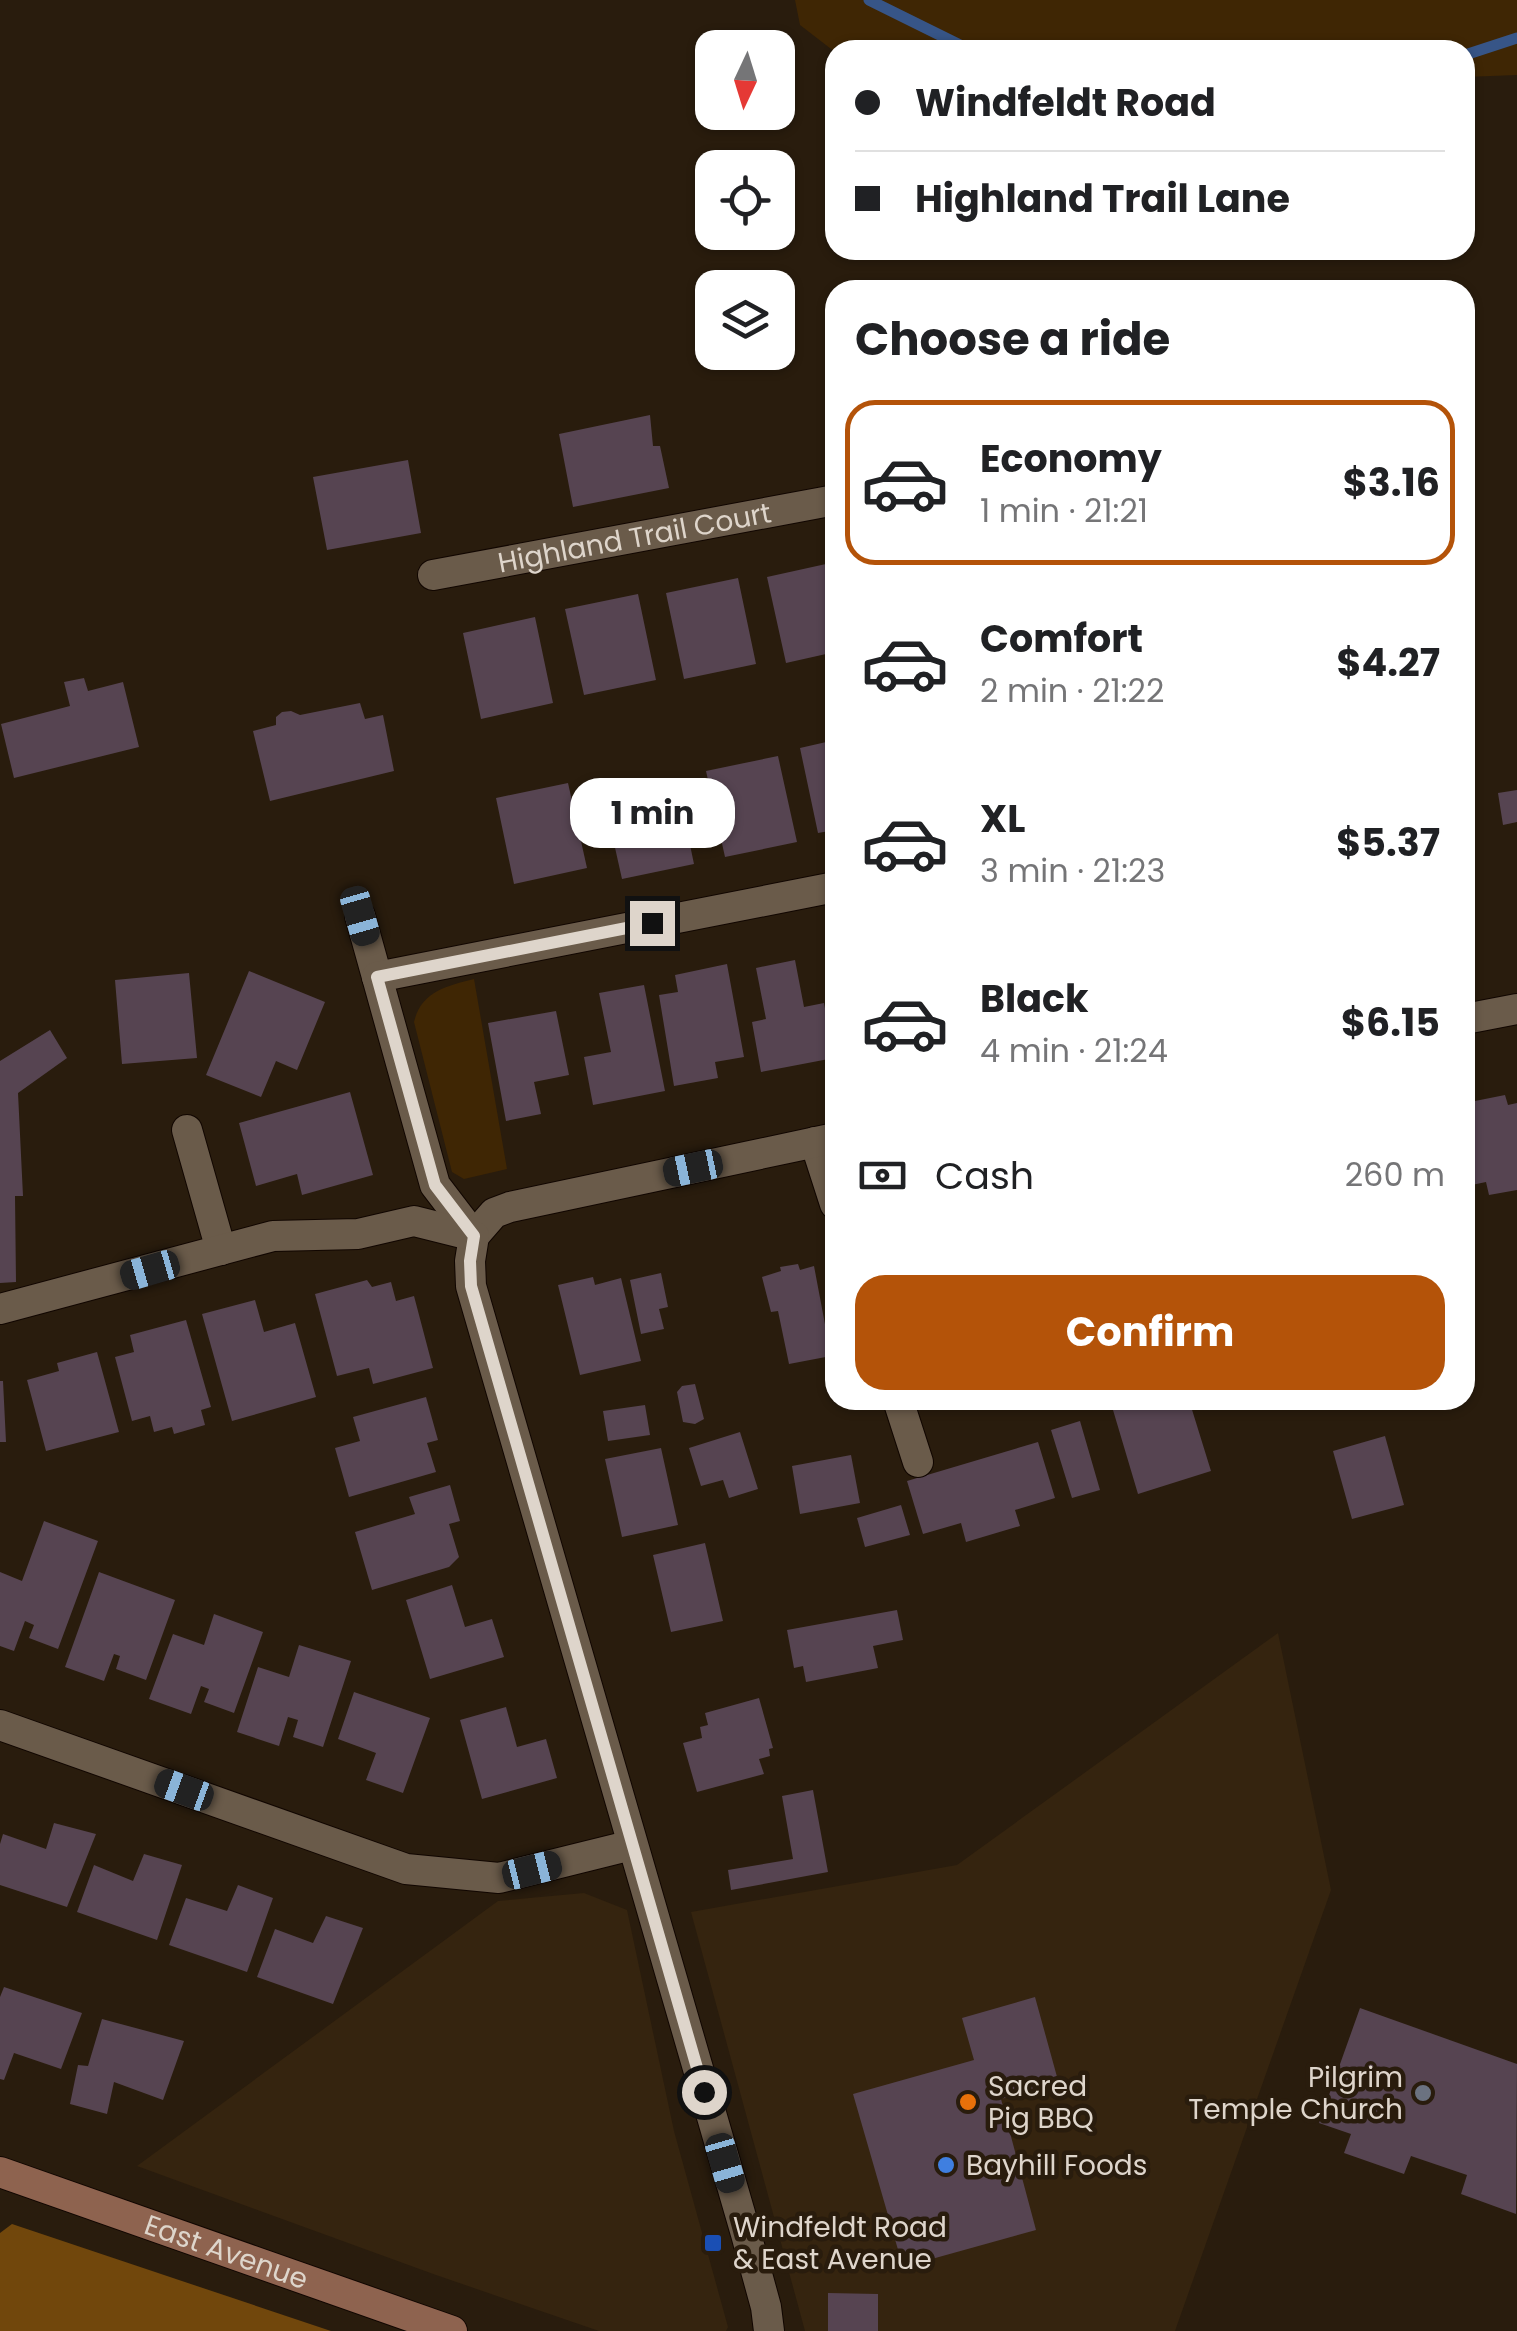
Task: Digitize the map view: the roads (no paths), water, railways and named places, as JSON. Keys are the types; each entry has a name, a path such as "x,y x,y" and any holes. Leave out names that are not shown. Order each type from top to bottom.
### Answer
{"street":[{"name":"Highland Trail Court","path":"433,575 825,502"},
{"path":"377,977 825,889"},
{"path":"360,916 435,1185 474,1236"},
{"path":"1475,1016 1517,1009"},
{"path":"187,1130 221,1250"},
{"path":"769,2331 766,2307 471,1286 470,1261 474,1236 494,1213 510,1206 825,1140"},
{"path":"0,1310 272,1236 358,1234 414,1221 474,1236"},
{"path":"901,1410 918,1462"},
{"path":"0,1725 406,1870 499,1878 632,1845"},
{"name":"East Avenue","path":"0,2172 452,2331"}],"waterway":[{"path":"869,0 950,40"},
{"path":"1475,52 1517,38"}],"place":[{"name":"Pilgrim Temple Church","path":"1423,2093"},
{"name":"Sacred Pig BBQ","path":"968,2102"},
{"name":"Bayhill Foods","path":"946,2165"},
{"name":"Windfeldt Road & East Avenue","path":"713,2243"}]}
